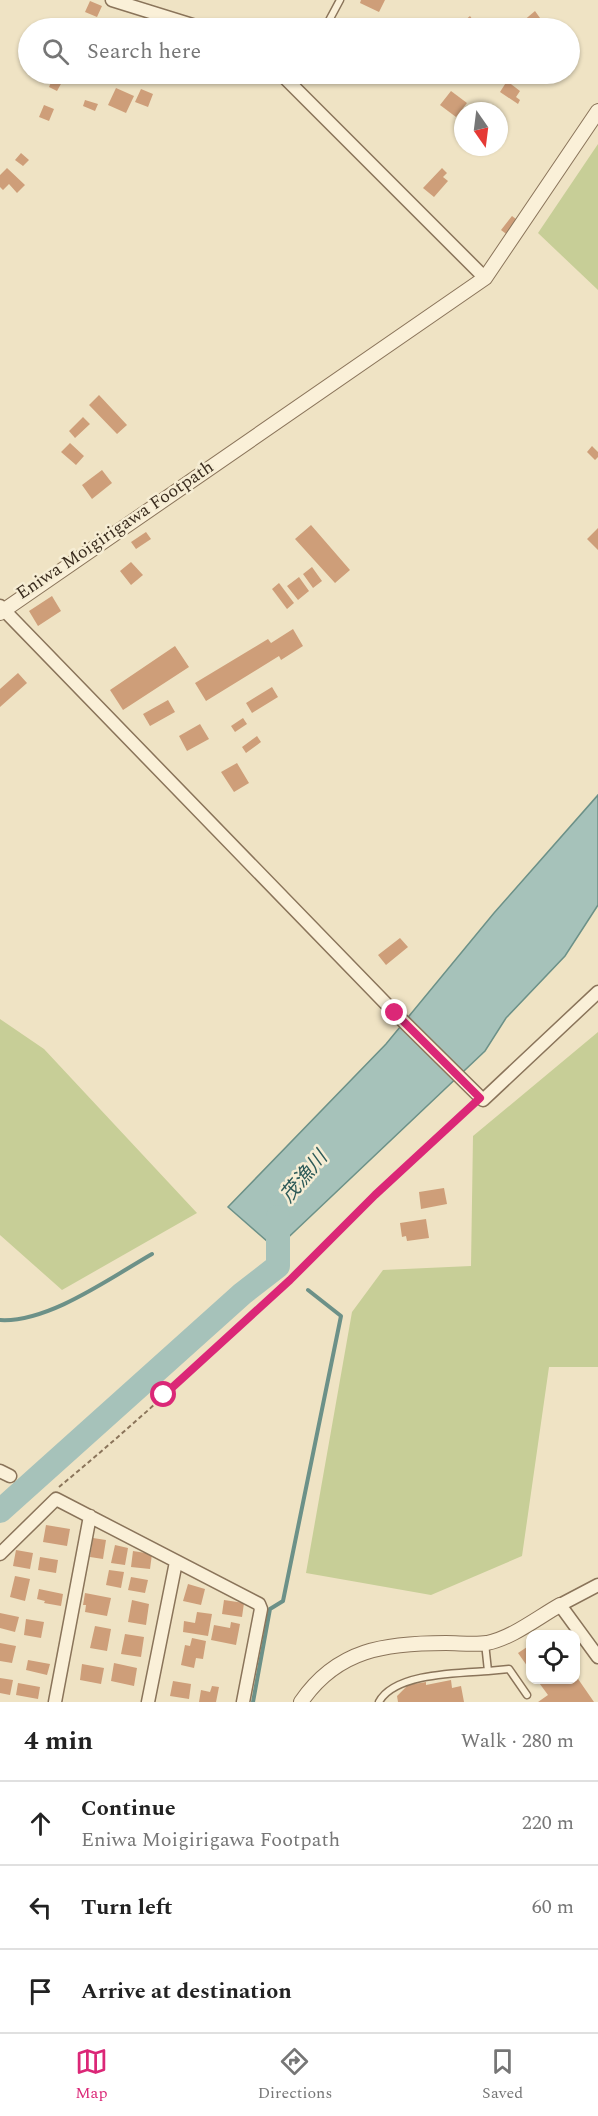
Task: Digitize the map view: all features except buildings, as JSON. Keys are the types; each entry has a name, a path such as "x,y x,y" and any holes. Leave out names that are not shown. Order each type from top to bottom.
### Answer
{"street":[{"path":"111,0 170,18"},
{"path":"292,84 485,278"},
{"path":"598,111 485,278 2,610 395,1013 483,1100 598,992"},
{"path":"0,1554 56,1498 259,1604 261,1609 243,1702"},
{"path":"55,1702 90,1516"},
{"path":"148,1702 176,1562"},
{"path":"301,1702 318,1680 341,1662 366,1650 405,1643 485,1643 501,1638 598,1585"},
{"path":"560,1605 598,1657"}],"lane":[{"path":"330,18 340,0"},
{"path":"485,1643 488,1671"},
{"path":"379,1702 393,1687 417,1679 509,1669 527,1695"}],"path":[{"path":"51,1493 164,1395 290,1280 475,1093"}],"green space":[{"path":"598,144 598,290 538,233"},
{"path":"0,1019 44,1049 197,1213 62,1290 0,1235"},
{"path":"598,1032 598,1367 549,1367 522,1556 431,1595 306,1573 352,1312 383,1270 471,1266 473,1136"}],"water":[{"path":"598,795 598,905 565,956 506,1018 485,1051 276,1249 228,1207 386,1044 494,913"}],"waterway":[{"name":"茂漁川","path":"0,1511 242,1294 278,1266 278,1217"},
{"path":"0,1320 19,1319 58,1307 152,1254"},
{"path":"253,1702 270,1609 283,1601 341,1316 308,1290"}],"route":[{"path":"164,1395 290,1280 375,1195 480,1098 395,1013"}]}
